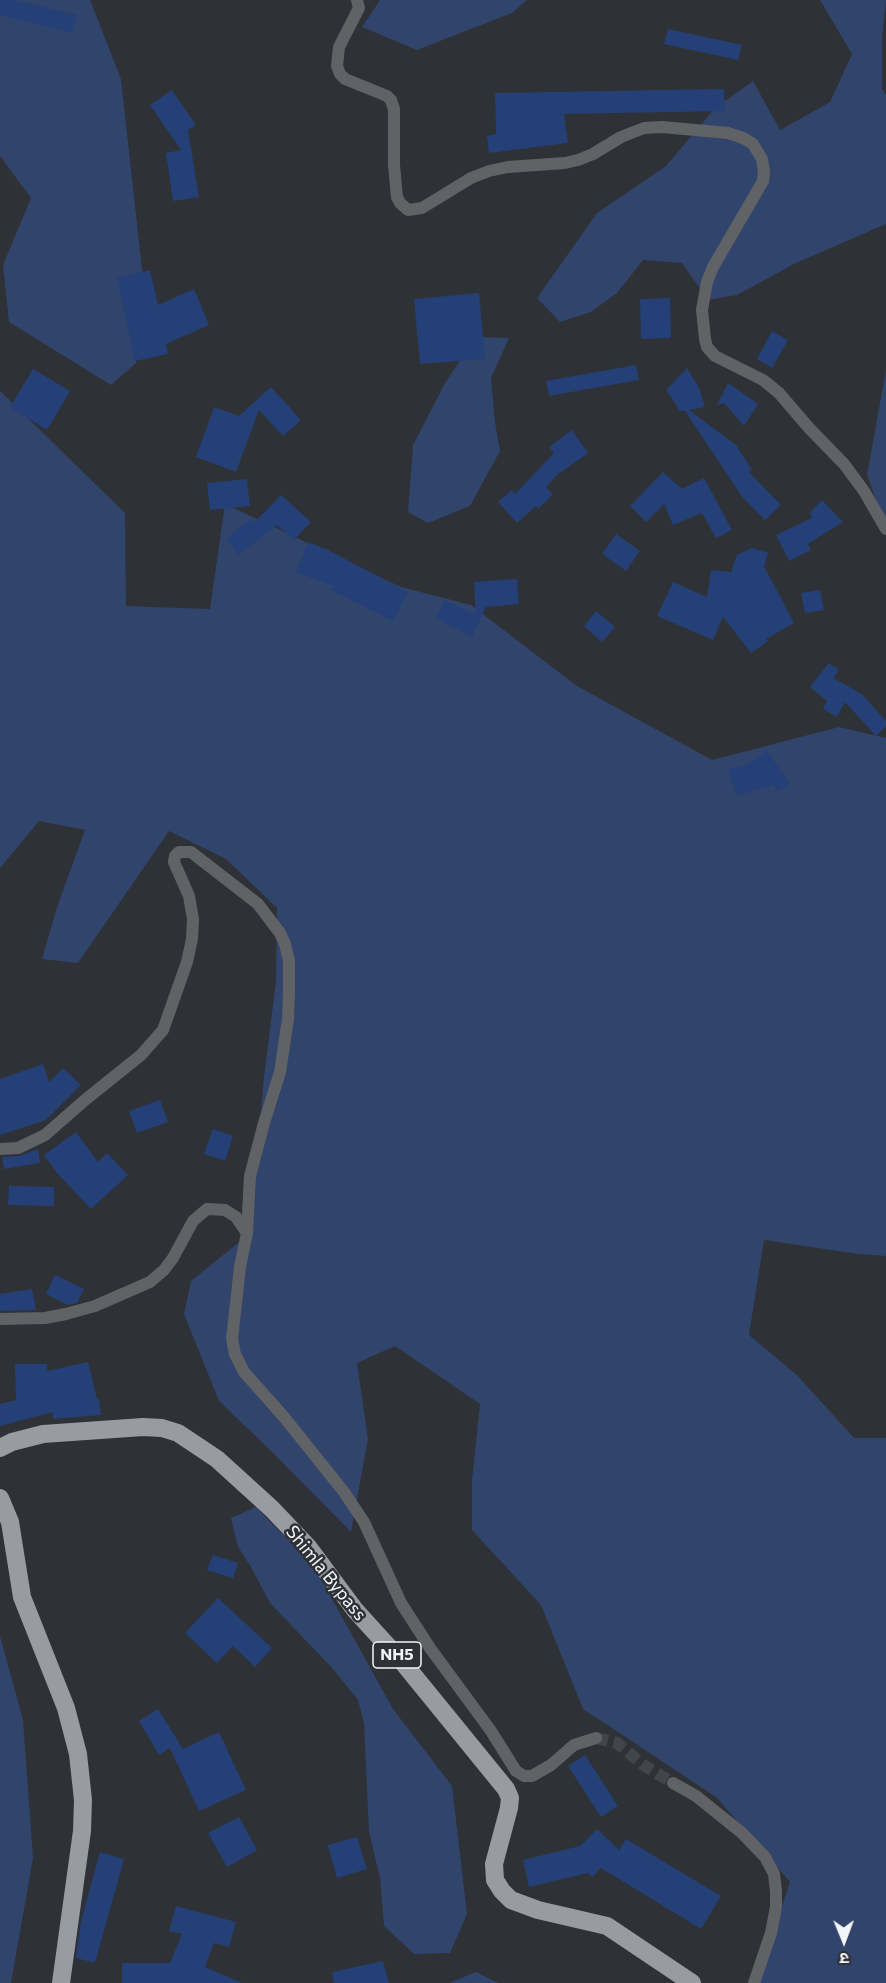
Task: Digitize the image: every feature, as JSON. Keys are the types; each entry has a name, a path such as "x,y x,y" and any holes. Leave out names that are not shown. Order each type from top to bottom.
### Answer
{"highway":[{"name":"Shimla Bypass","path":"0,1448 12,1442 44,1434 142,1426 162,1428 178,1433 217,1459 272,1509 309,1548 355,1610 405,1665 506,1789 510,1802 494,1864 495,1880 502,1892 511,1900 538,1910 607,1926 692,1983"},
{"path":"0,1498 8,1516 22,1597 66,1708 78,1754 83,1800 82,1831 61,1983"}],"street":[{"path":"357,0 359,8 339,47 337,66 345,79 387,96 391,100 394,109 394,165 397,197 408,210 422,208 471,178 489,171 578,160 627,134 644,128 662,127 728,133 753,144 762,159 763,181 713,267 707,282 702,320 707,347 715,356 763,380 779,393 844,464 864,491 886,529"},
{"path":"0,1149 18,1148 45,1136 141,1055 163,1030 187,962 193,928 189,896 174,859 179,852 191,852 258,904 280,933 288,952 290,991 282,1058 252,1168 247,1233 235,1306 232,1339 235,1354 244,1372 284,1417 344,1492 364,1522 401,1603 516,1771 528,1776 535,1775 551,1765 574,1745 596,1738"},
{"path":"0,1319 45,1318 66,1314 95,1306 150,1282 169,1264 193,1221 207,1209 225,1210 232,1213 247,1233"},
{"path":"673,1783 696,1796 742,1833 765,1857 774,1874 776,1907 771,1933 754,1983"}],"shaded area":[{"path":"0,0 90,0 121,79 144,287 136,363 111,385 9,322 3,265 31,198 0,156"},
{"path":"380,0 527,0 512,13 417,50 362,27"},
{"path":"820,0 886,0 882,38 882,89 886,95 886,224 796,263 737,295 708,300 682,263 643,260 617,293 591,312 560,322 537,298 597,213 666,166 715,108 753,81 780,130 830,102 852,54"},
{"path":"476,337 509,338 491,378 500,451 470,506 428,523 408,512 413,445 445,383"},
{"path":"886,370 886,527 867,475"},
{"path":"0,391 125,513 126,606 210,609 225,504 401,587 471,605 577,686 712,760 839,727 886,738 886,1256 764,1240 749,1335 797,1375 854,1438 886,1438 886,1983 757,1983 790,1882 716,1797 583,1709 541,1605 472,1530 472,1480 480,1404 395,1346 357,1363 368,1439 351,1532 219,1401 184,1314 191,1281 243,1239 256,1168 276,981 277,908 226,859 169,831 78,963 42,959 57,907 85,830 39,821 0,868"},
{"path":"256,1507 315,1568 393,1709 452,1786 467,1914 450,1953 414,1954 384,1926 380,1878 369,1832 364,1723 358,1700 332,1668 270,1603 238,1547 231,1518"},
{"path":"0,1636 23,1720 33,1858 11,1983 0,1983"},
{"path":"476,1972 498,1983 449,1983"}],"building":[{"path":"0,0 14,0 77,15 72,33 0,15"},
{"path":"668,29 742,45 738,60 664,44"},
{"path":"724,89 725,111 564,114 568,143 489,153 487,136 496,134 495,93"},
{"path":"172,90 196,125 188,130 199,197 173,201 166,153 181,150 150,105"},
{"path":"150,270 158,305 194,289 209,325 166,344 168,354 135,361 117,278"},
{"path":"479,293 485,359 420,364 414,299"},
{"path":"670,298 671,338 641,339 640,299"},
{"path":"772,331 788,340 772,368 757,359"},
{"path":"636,365 639,380 549,396 546,381"},
{"path":"687,368 699,388 705,407 689,410 736,445 752,470 749,472 781,505 765,520 743,498 685,411 680,411 666,390"},
{"path":"33,369 70,391 47,430 10,407"},
{"path":"728,383 758,404 744,426 724,403 717,405"},
{"path":"271,387 301,420 283,436 259,410 236,472 196,457 214,407 239,416"},
{"path":"572,430 588,453 557,475 546,487 553,494 538,509 536,506 517,523 498,502 512,490 515,494 554,453 549,447"},
{"path":"663,472 682,489 704,478 732,530 716,538 702,513 673,525 664,504 646,522 630,506"},
{"path":"247,479 250,506 210,510 207,483"},
{"path":"281,495 311,522 294,540 277,525 239,555 226,539 252,518 253,524"},
{"path":"822,500 843,522 808,544 811,550 789,561 776,535 812,518 810,512"},
{"path":"616,534 640,551 626,571 602,554"},
{"path":"308,542 408,592 393,621 331,590 333,586 296,572"},
{"path":"752,548 768,553 764,566 794,623 766,639 768,641 751,653 723,617 713,640 657,616 673,582 707,597 711,570 731,572 737,555"},
{"path":"517,579 519,604 486,607 472,637 436,619 445,600 476,615 474,582"},
{"path":"820,590 824,610 805,613 801,593"},
{"path":"596,611 615,627 602,642 584,626"},
{"path":"829,663 839,670 833,678 862,694 886,721 886,726 876,736 845,702 837,717 823,709 827,701 810,687"},
{"path":"767,751 790,784 778,792 773,785 737,796 728,770 750,763"},
{"path":"43,1064 49,1082 63,1068 81,1085 46,1120 0,1135 0,1079"},
{"path":"160,1100 168,1122 137,1133 129,1111"},
{"path":"213,1129 233,1136 225,1161 204,1154"},
{"path":"76,1132 98,1162 107,1153 128,1175 91,1209 56,1172 44,1155"},
{"path":"38,1149 40,1163 4,1169 2,1157 19,1156"},
{"path":"9,1186 54,1187 54,1206 8,1205"},
{"path":"55,1275 84,1289 77,1303 68,1305 46,1294"},
{"path":"32,1289 36,1310 0,1311 0,1294"},
{"path":"88,1362 97,1399 99,1399 101,1415 53,1419 53,1412 0,1426 0,1404 16,1400 15,1364 47,1364 47,1371"},
{"path":"213,1555 238,1563 233,1578 207,1570"},
{"path":"218,1598 272,1648 255,1667 233,1646 217,1663 185,1633"},
{"path":"158,1709 183,1749 219,1732 246,1790 199,1811 170,1748 159,1755 139,1721"},
{"path":"585,1755 618,1806 601,1817 568,1766"},
{"path":"239,1817 257,1850 227,1867 208,1833"},
{"path":"597,1829 619,1850 626,1839 721,1896 701,1929 601,1868 592,1877 588,1873 529,1887 523,1860 580,1846"},
{"path":"357,1837 367,1869 337,1878 328,1845"},
{"path":"100,1852 124,1859 95,1963 76,1958 81,1921"},
{"path":"176,1906 236,1922 229,1947 214,1943 205,1967 242,1983 122,1983 122,1963 170,1963 182,1934 169,1931"},
{"path":"383,1961 389,1983 334,1983 332,1972"}],"tunnel":[{"path":"596,1738 617,1743 645,1766 673,1783"}]}
